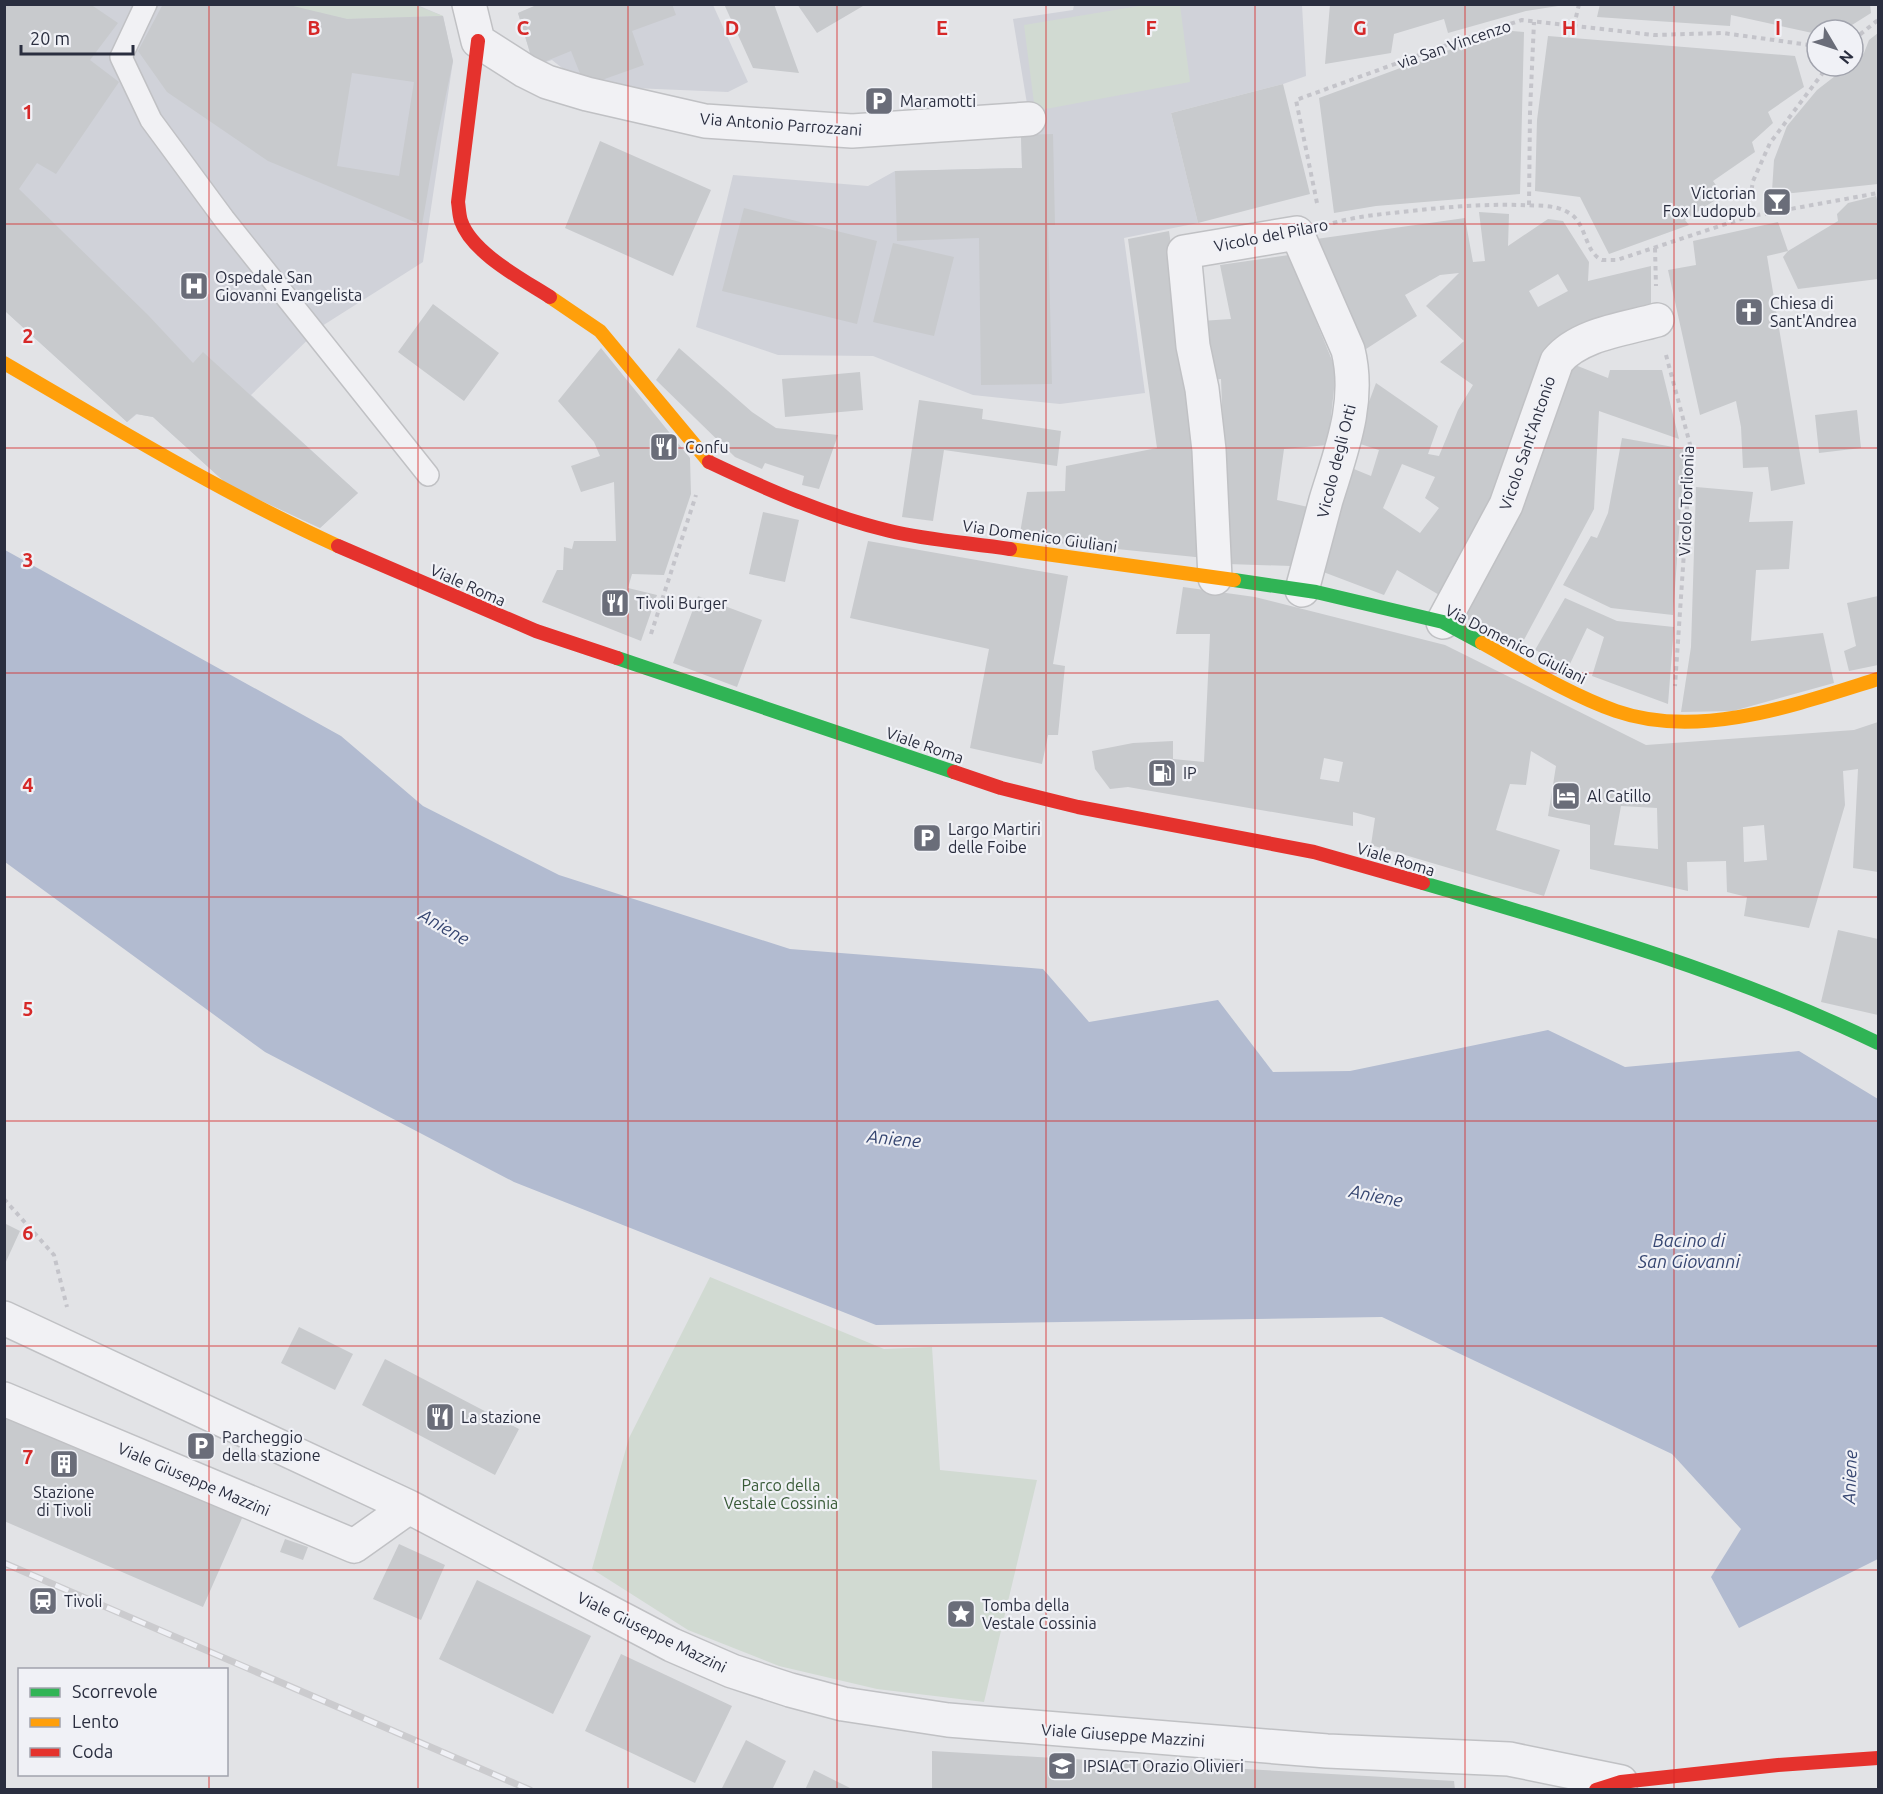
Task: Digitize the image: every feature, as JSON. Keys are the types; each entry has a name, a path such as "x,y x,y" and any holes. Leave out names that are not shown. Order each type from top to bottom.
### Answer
{"main road":[{"name":"Via Domenico Giuliani","path":"478,41 458,202 460,219 466,232 497,262 600,331 708,460 764,488 799,502 893,532 1302,590 1443,622 1553,683 1616,711 1642,718 1673,721 1742,717 1789,706 1878,679"},
{"name":"Viale Roma","path":"4,363 154,451 275,516 536,632 1001,788 1078,807 1314,852 1584,930 1705,971 1841,1025 1878,1043"},
{"name":"Viale Giuseppe Mazzini","path":"1609,1786 1778,1765 1878,1758"}],"street":[{"path":"469,4 478,41"},
{"name":"Via Antonio Parrozzani","path":"478,41 547,82 587,94 705,121 852,131 1029,119"},
{"name":"Vicolo del Pilaro","path":"1215,578 1209,450 1202,389 1193,346 1184,252 1309,230"},
{"name":"Vicolo degli Orti","path":"1302,590 1348,426 1353,389 1348,351 1309,230"},
{"name":"Vicolo Sant'Antonio","path":"1443,622 1506,505 1557,361 1581,341 1657,320"},
{"name":"Viale Giuseppe Mazzini","path":"4,1318 409,1507 698,1657 760,1681 843,1704 908,1715 991,1725 1327,1751 1509,1759 1609,1786"},
{"name":"Viale Giuseppe Mazzini","path":"4,1399 354,1546 409,1507"}],"lane":[{"path":"146,4 121,57 151,120 224,219 428,475"}],"path":[{"path":"1574,26 1579,4"},
{"name":"via San Vincenzo","path":"1309,230 1296,100 1522,20 1654,35 1723,33 1805,44"},
{"path":"1865,30 1878,20"},
{"path":"1529,206 1534,21"},
{"path":"1747,217 1753,181 1770,143 1819,78"},
{"path":"1655,248 1747,217 1878,193"},
{"name":"Vicolo del Pilaro","path":"1309,230 1357,217 1468,204 1547,206 1562,209 1574,216 1593,253 1602,260 1617,260 1655,248"},
{"name":"Vicolo Torlionia","path":"1655,248 1657,320 1691,448 1673,721"},
{"path":"640,667 708,460"},
{"path":"4,1199 54,1255 67,1304 72,1349"}],"shaded area":[{"name":"Ospedale San Giovanni Evangelista","path":"415,4 443,16 453,61 423,262 322,326 251,395 358,493 320,528 228,485 153,417 137,414 127,422 5,311 4,5"},
{"path":"539,4 713,5 748,82 728,92 585,86 552,60 534,66 518,13"},
{"path":"1074,5 1302,5 1306,76 1171,113 1198,223 1124,238 1145,393 1060,404 973,395 873,356 778,355 696,327 733,175 868,186 895,171 1022,168 1021,135 1032,134 1013,19 1073,10"}],"green space":[{"path":"285,5 415,5 443,16 347,19"},
{"path":"1145,5 1180,5 1190,82 1035,111 1024,25"},
{"name":"Parco della Vestale Cossinia","path":"710,1277 884,1349 932,1347 940,1470 1037,1480 984,1702 877,1689 779,1666 688,1630 592,1569 629,1438"}],"water":[{"name":"Bacino di San Giovanni","path":"5,550 341,736 423,806 559,875 790,949 1043,969 1089,1022 1218,1000 1273,1072 1350,1071 1548,1030 1625,1067 1799,1051 1878,1099 1878,1559 1739,1628 1711,1577 1741,1529 1672,1454 1382,1317 876,1325 514,1182 265,1052 5,862"}],"building":[{"path":"5,4 90,4 118,23 90,60 119,82 56,174 37,163 19,189 148,315 193,363 203,352 358,493 320,528 228,485 153,417 136,414 127,422 5,311"},
{"path":"163,4 285,4 347,19 443,16 453,61 422,225 268,161 167,92 138,51","holes":["352,73 414,82 399,176 337,166"]},
{"path":"539,4 672,4 676,15 632,31 644,65 585,86 571,51 534,66 518,13"},
{"path":"724,4 774,4 799,73 753,68"},
{"path":"797,4 862,4 863,6 817,33"},
{"path":"1330,4 1558,4 1558,6 1526,11 1448,33 1444,19 1394,34 1391,53 1325,64"},
{"path":"1600,4 1870,4 1871,13 1863,18 1805,18 1805,31 1731,15 1730,26 1597,17"},
{"path":"1512,31 1524,32 1520,194 1376,206 1334,213 1319,98 1479,39"},
{"path":"1878,33 1878,184 1793,193 1772,191 1774,160 1787,126 1817,90 1832,78 1865,78 1865,50 1869,40"},
{"path":"1548,36 1795,56 1804,87 1768,112 1773,123 1752,142 1755,152 1713,181 1723,195 1685,220 1689,225 1609,254 1580,197 1535,191 1537,120"},
{"path":"1283,84 1310,194 1198,223 1171,113"},
{"path":"1053,134 1055,225 1048,225 1052,384 981,385 979,238 897,241 895,171 1022,168 1021,135"},
{"path":"600,141 711,190 673,276 565,228"},
{"path":"1876,196 1878,202 1878,279 1798,289 1783,257 1788,251 1838,221 1837,214 1848,203"},
{"path":"744,208 877,241 857,324 722,291"},
{"path":"1479,212 1509,214 1508,246 1548,219 1563,221 1589,262 1588,281 1651,266 1651,311 1585,323 1446,599 1397,570 1384,595 1318,570 1349,467 1371,476 1379,450 1354,442 1376,383 1438,426 1428,454 1439,456 1458,410 1473,385 1440,362 1464,341 1426,306 1459,273 1440,275 1405,295 1417,316 1366,349 1331,288 1309,240 1465,218 1473,262 1485,261","holes":["1558,274 1568,291 1538,307 1529,291","1402,464 1435,477 1425,498 1439,508 1420,533 1383,508"]},
{"name":"Chiesa di Sant'Andrea","path":"1778,222 1788,251 1767,256 1805,484 1771,491 1768,467 1743,468 1741,427 1736,401 1700,415 1668,270 1696,265 1693,241"},
{"path":"1169,231 1202,462 1205,558 1019,539 1027,492 1065,491 1066,466 1157,448 1128,239"},
{"path":"893,243 954,257 934,336 873,322"},
{"path":"1289,255 1336,370 1328,445 1284,449 1277,500 1308,507 1291,566 1228,564 1221,379 1211,380 1201,321 1231,319 1220,265"},
{"path":"433,304 499,353 464,401 398,352"},
{"path":"601,348 690,458 691,494 664,575 632,574 628,588 657,595 641,641 542,602 557,570 563,570 564,547 572,549 574,541 616,541 614,482 581,492 571,466 600,456 594,442 558,401"},
{"path":"679,348 752,412 776,428 838,435 819,489 802,485 804,476 765,463 762,469 735,457 656,380"},
{"path":"1565,361 1608,378 1610,370 1662,370 1679,439 1599,411 1594,509 1519,649 1455,612"},
{"path":"860,372 863,410 785,417 782,379"},
{"path":"919,400 983,409 982,419 1061,431 1057,466 944,450 933,521 902,517"},
{"path":"1857,410 1861,448 1819,453 1815,415"},
{"path":"1622,438 1685,449 1673,615 1611,608 1563,585 1591,536 1597,538 1608,513"},
{"path":"1696,487 1753,492 1749,522 1793,521 1789,569 1756,570 1751,641 1823,633 1834,683 1733,711 1681,712 1691,647"},
{"path":"763,512 799,520 785,582 749,574"},
{"path":"868,541 1068,576 1053,664 1065,666 1058,735 1048,735 1042,764 970,748 989,649 850,618"},
{"path":"1183,587 1255,597 1445,645 1646,745 1854,730 1878,722 1878,872 1853,868 1858,769 1843,771 1845,805 1809,928 1744,916 1747,897 1727,892 1726,861 1687,862 1688,891 1590,869 1590,825 1548,816 1556,766 1531,751 1526,785 1510,784 1496,830 1560,850 1544,896 1371,845 1375,818 1353,812 1353,826 1128,787 1110,789 1095,769 1092,751 1133,743 1173,741 1173,759 1204,762 1210,634 1176,634","holes":["1324,758 1343,762 1339,782 1320,779","1621,806 1657,808 1658,849 1614,845","1764,825 1767,860 1744,862 1743,827"]},
{"path":"698,596 762,620 737,687 673,663"},
{"path":"1878,596 1878,665 1849,671 1844,651 1856,646 1847,603"},
{"path":"1565,598 1617,621 1674,627 1668,704 1592,676 1604,637 1587,628 1569,666 1535,650"},
{"path":"1838,930 1878,939 1878,1015 1821,1002"},
{"path":"4,1223 20,1231 4,1266"},
{"path":"299,1327 353,1354 335,1390 281,1363"},
{"name":"La stazione","path":"385,1359 519,1429 495,1475 362,1405"},
{"name":"Stazione di Tivoli","path":"4,1413 243,1516 203,1607 4,1521"},
{"path":"285,1539 308,1547 303,1560 280,1552"},
{"path":"399,1544 445,1565 421,1620 373,1599"},
{"path":"477,1580 591,1636 553,1714 439,1659"},
{"path":"621,1654 732,1706 695,1783 585,1731"},
{"path":"746,1740 786,1761 772,1790 721,1790"},
{"name":"IPSIACT Orazio Olivieri","path":"932,1751 1454,1781 1455,1790 932,1790"},
{"path":"814,1770 854,1790 805,1790"}],"railway":[{"path":"4,1563 530,1790"}],"traffic: fast":[{"path":"1234,580 1316,592 1443,622 1482,643"},
{"path":"617,658 954,772"},
{"path":"1423,883 1539,917 1711,973 1878,1043"}],"traffic: slow":[{"path":"550,297 600,331 709,462"},
{"path":"4,363 210,482 338,546"},
{"path":"1010,549 1234,580"},
{"path":"1482,643 1581,697 1616,711 1648,719 1681,722 1748,715 1815,699 1878,679"}],"traffic: jam":[{"path":"478,41 458,202 460,219 467,233 487,254 550,297"},
{"path":"709,462 798,501 867,525 919,537 1010,549"},
{"path":"338,546 536,631 617,658"},
{"path":"954,772 1001,788 1078,807 1314,852 1423,883"},
{"path":"1596,1790 1621,1782 1778,1765 1878,1758"}],"place":[{"name":"Maramotti","path":"879,101"},
{"name":"Victorian Fox Ludopub","path":"1777,202"},
{"name":"Ospedale San Giovanni Evangelista","path":"194,286"},
{"name":"Chiesa di Sant'Andrea","path":"1749,312"},
{"name":"Confu","path":"664,447"},
{"name":"Tivoli Burger","path":"615,603"},
{"name":"IP","path":"1162,773"},
{"name":"Al Catillo","path":"1566,796"},
{"name":"Largo Martiri delle Foibe","path":"927,838"},
{"name":"La stazione","path":"440,1417"},
{"name":"Parcheggio della stazione","path":"201,1446"},
{"name":"Stazione di Tivoli","path":"64,1464"},
{"name":"Tivoli","path":"43,1601"},
{"name":"Tomba della Vestale Cossinia","path":"961,1614"},
{"name":"IPSIACT Orazio Olivieri","path":"1062,1766"}],"water label":[{"name":"Aniene","path":"444,927"},
{"name":"Aniene","path":"894,1139"},
{"name":"Aniene","path":"1376,1196"},
{"name":"Aniene","path":"1850,1477"}]}
